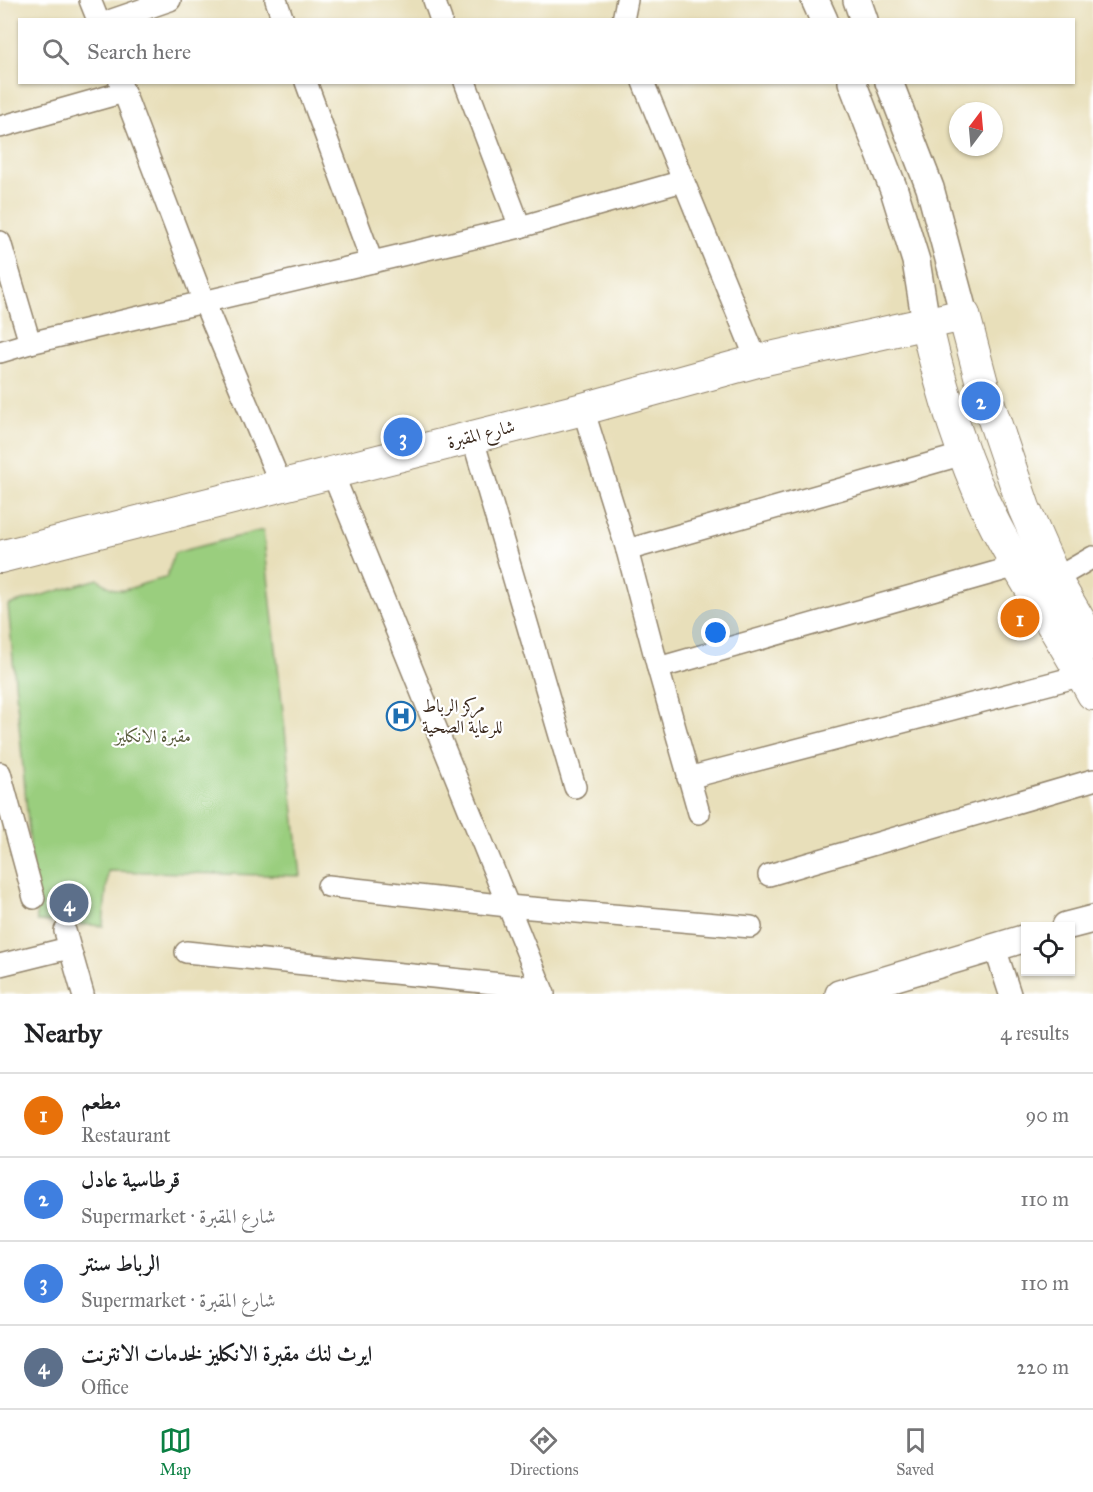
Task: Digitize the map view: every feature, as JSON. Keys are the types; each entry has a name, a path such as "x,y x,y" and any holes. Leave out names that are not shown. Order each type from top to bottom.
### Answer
{"main road":[{"name":"شارع المقبرة","path":"0,557 583,409 757,362 964,315"},
{"path":"964,315 983,387 1024,508 1055,579 1093,644"},
{"path":"926,323 943,390 964,454 995,525 1088,685"}],"street":[{"path":"90,0 97,18"},
{"path":"118,18 170,0"},
{"path":"276,0 282,18"},
{"path":"434,0 440,18"},
{"path":"623,18 627,0"},
{"path":"815,0 823,18"},
{"path":"857,0 863,18"},
{"path":"307,84 372,262"},
{"path":"466,84 520,227"},
{"path":"644,84 757,362"},
{"path":"853,84 897,200 916,261 926,323"},
{"path":"890,84 930,188 964,315"},
{"path":"0,127 122,87 204,302 280,485"},
{"path":"0,352 520,227 683,181"},
{"path":"0,242 30,343"},
{"path":"583,409 627,550 699,813"},
{"path":"472,436 575,787"},
{"path":"627,550 964,454"},
{"path":"186,952 542,991 332,472"},
{"path":"1055,579 1093,557"},
{"path":"658,668 1017,566"},
{"path":"688,778 1088,685"},
{"path":"0,773 34,898"},
{"path":"769,875 1093,780"},
{"path":"328,886 508,906 751,927"},
{"path":"1075,924 1093,918"},
{"path":"0,965 67,940 83,994"},
{"path":"841,994 1021,940"},
{"path":"995,948 1010,994"}],"green space":[{"name":"مقبرة الانكليز","path":"263,530 301,876 108,871 103,926 37,921 8,605 98,579 115,589 130,589 167,577 174,553"}],"place":[{"name":"قرطاسية عادل","path":"981,401"},
{"name":"الرباط سنتر","path":"403,437"},
{"name":"مطعم","path":"1020,618"},
{"name":"مركز الرباط للرعاية الصحية","path":"401,716"},
{"name":"ايرث لنك مقبرة الانكليز لخدمات الانترنت","path":"69,903"}]}
